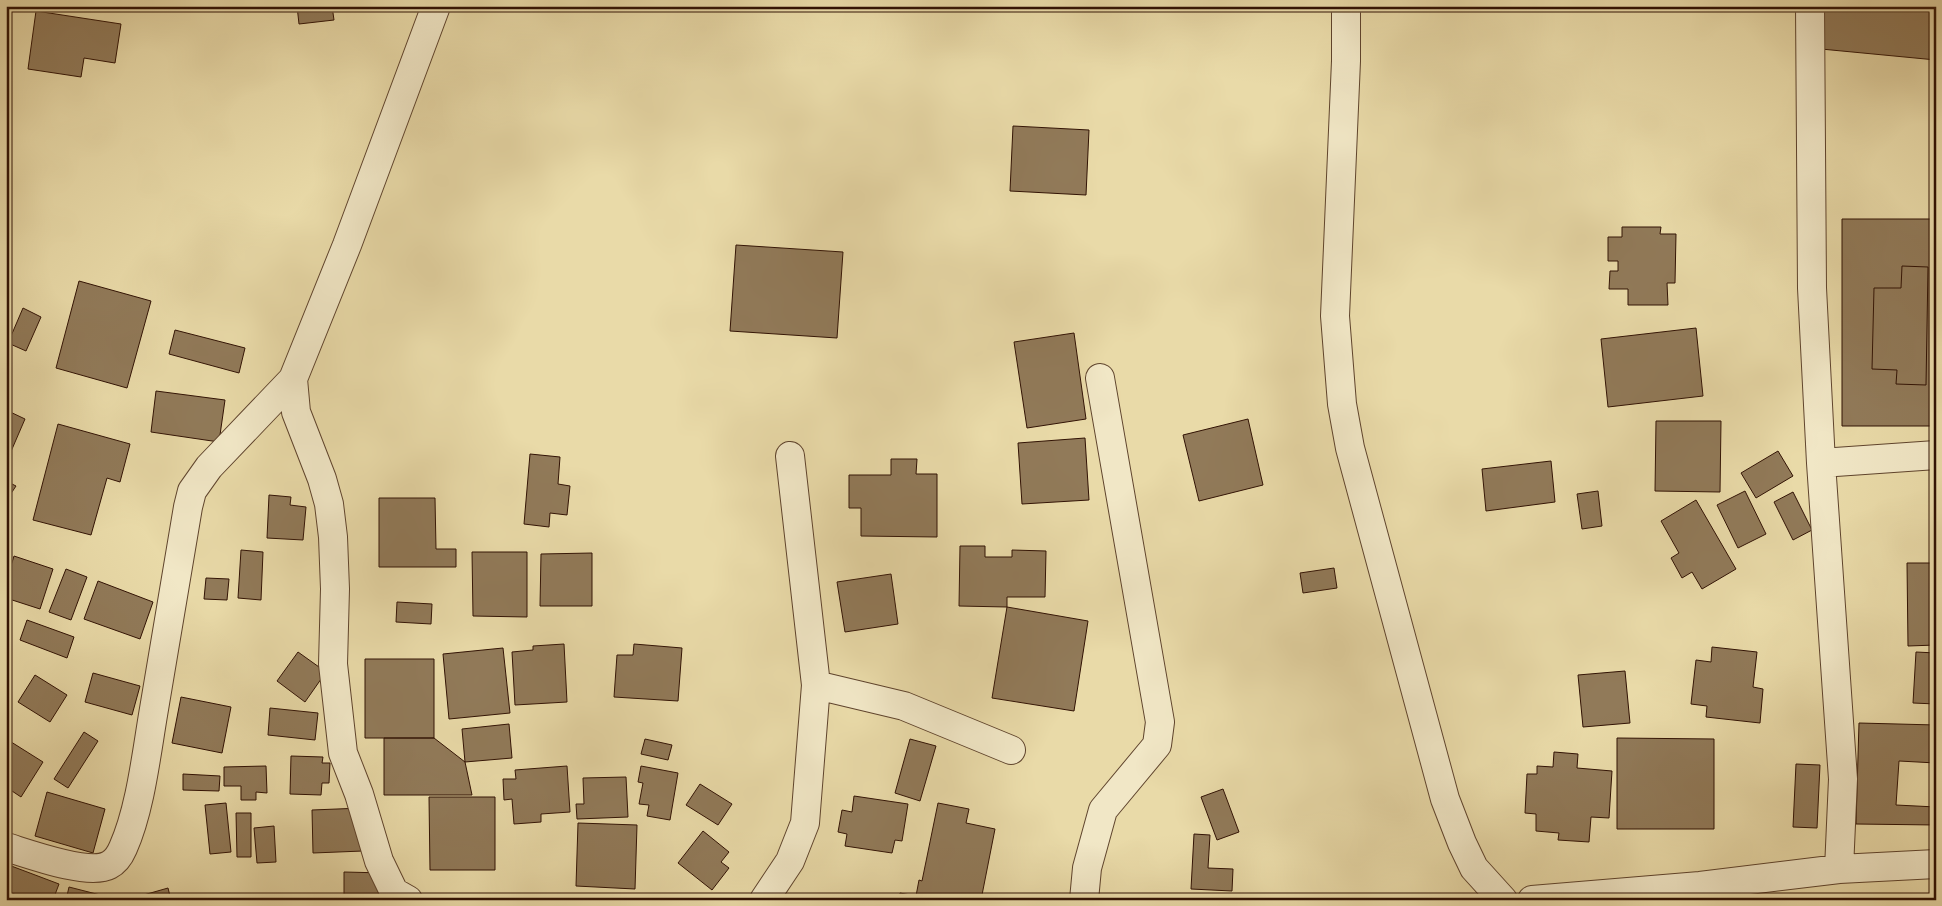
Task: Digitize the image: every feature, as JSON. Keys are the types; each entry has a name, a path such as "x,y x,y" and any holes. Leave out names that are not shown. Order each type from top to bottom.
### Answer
{"street":[{"path":"6,847 72,866 88,868 100,868 109,865 116,860 123,848 142,780 192,491 209,467 293,379 346,245 436,6"},
{"path":"1346,6 1346,61 1335,316 1342,404 1350,448 1445,799 1474,868 1503,900"},
{"path":"1810,6 1812,288 1821,463 1843,779 1839,869"},
{"path":"1084,900 1087,868 1103,810 1157,745 1160,722 1100,378"},
{"path":"293,379 296,412 322,479 329,504 335,589 333,664 343,754 359,794 379,861 396,897"},
{"path":"1821,463 1936,455"},
{"path":"764,900 790,861 805,823 816,685 790,456"},
{"path":"816,685 904,706 1011,750"},
{"path":"1532,900 1678,893 1839,869 1936,864"}],"building":[{"path":"297,6 332,6 334,20 299,24"},
{"path":"1825,6 1936,6 1936,60 1821,49"},
{"path":"36,11 121,24 115,63 84,58 81,77 28,69"},
{"path":"1013,126 1089,130 1086,195 1010,191"},
{"path":"1842,219 1936,219 1936,426 1842,426"},
{"path":"1622,227 1661,227 1660,234 1676,234 1675,283 1667,283 1668,305 1628,305 1628,289 1609,289 1610,271 1618,271 1618,261 1608,261 1608,237 1622,237"},
{"path":"736,245 843,252 837,338 730,331"},
{"path":"1902,266 1928,267 1926,385 1896,384 1897,370 1872,369 1874,288 1901,288"},
{"path":"79,281 151,301 127,388 56,368"},
{"path":"23,308 41,317 26,351 8,343"},
{"path":"1696,328 1703,396 1608,407 1601,339"},
{"path":"175,330 245,348 239,373 169,354"},
{"path":"1074,333 1086,419 1027,428 1014,342"},
{"path":"156,391 225,400 219,442 151,432"},
{"path":"6,410 25,419 6,463"},
{"path":"1248,419 1263,485 1199,501 1183,435"},
{"path":"1656,421 1721,421 1720,492 1655,491"},
{"path":"58,424 130,444 120,482 107,478 91,535 33,520"},
{"path":"1085,438 1089,500 1022,504 1018,443"},
{"path":"1778,451 1793,476 1756,498 1741,473"},
{"path":"530,454 560,457 558,484 570,486 567,515 550,513 549,527 524,524"},
{"path":"891,459 917,459 916,474 937,474 937,537 861,536 861,508 849,508 849,475 891,475"},
{"path":"1551,461 1555,502 1486,511 1482,469"},
{"path":"6,481 16,486 6,501"},
{"path":"1598,491 1602,526 1582,529 1577,494"},
{"path":"1745,491 1766,534 1738,548 1717,505"},
{"path":"1793,492 1812,530 1793,540 1774,502"},
{"path":"269,495 291,497 290,505 306,507 303,540 267,538"},
{"path":"379,498 435,498 436,549 456,549 456,567 379,567"},
{"path":"1696,500 1736,569 1702,589 1692,572 1682,578 1671,558 1679,553 1661,521"},
{"path":"960,546 985,546 985,557 1012,557 1012,550 1046,551 1045,597 1007,597 1007,607 959,606"},
{"path":"241,550 263,552 261,600 238,598"},
{"path":"472,552 527,552 527,617 473,616"},
{"path":"592,553 592,606 540,606 541,554"},
{"path":"14,556 53,569 40,609 6,598 6,582"},
{"path":"1907,563 1936,563 1936,645 1908,646"},
{"path":"1334,568 1337,588 1303,593 1300,573"},
{"path":"66,569 87,577 71,620 49,612"},
{"path":"891,574 898,624 845,632 837,582"},
{"path":"206,578 229,579 227,600 204,599"},
{"path":"98,581 153,602 140,639 84,619"},
{"path":"397,602 432,604 431,624 396,622"},
{"path":"1007,607 1088,621 1074,711 992,698"},
{"path":"27,620 74,637 67,658 20,640"},
{"path":"564,644 567,702 515,705 512,652 533,650 533,646"},
{"path":"634,644 682,648 678,701 614,697 617,655 633,655"},
{"path":"1712,647 1757,652 1753,687 1763,689 1760,723 1706,717 1707,706 1691,704 1696,660 1711,662"},
{"path":"503,648 510,713 449,719 443,654"},
{"path":"298,652 326,672 305,702 277,681"},
{"path":"1916,652 1936,653 1936,704 1913,703"},
{"path":"365,659 434,659 434,738 365,738"},
{"path":"1625,671 1630,723 1583,727 1578,675"},
{"path":"93,673 140,686 132,715 85,702"},
{"path":"35,675 67,695 50,722 18,702"},
{"path":"181,697 231,707 222,753 172,743"},
{"path":"270,708 318,713 315,740 268,735"},
{"path":"1859,723 1936,725 1936,763 1899,761 1896,805 1936,807 1936,825 1856,824"},
{"path":"509,724 512,758 465,762 462,729"},
{"path":"84,732 98,741 68,788 54,779"},
{"path":"384,738 434,738 465,762 472,795 384,795"},
{"path":"1617,738 1714,739 1714,829 1617,829"},
{"path":"645,739 672,745 668,760 641,754"},
{"path":"910,739 936,746 920,801 895,793"},
{"path":"8,740 43,762 21,797 6,787 6,742"},
{"path":"1554,752 1578,754 1577,768 1612,771 1609,818 1591,817 1589,842 1558,840 1559,833 1536,831 1536,814 1525,813 1527,774 1537,774 1537,766 1553,767"},
{"path":"291,756 323,757 322,763 330,763 329,783 322,783 321,795 290,794"},
{"path":"1796,764 1820,765 1817,828 1793,827"},
{"path":"266,766 267,793 256,792 256,800 241,800 241,786 224,786 224,767"},
{"path":"567,766 570,812 541,814 541,822 514,824 512,799 504,800 503,779 516,779 515,770"},
{"path":"641,766 678,773 670,820 647,816 649,805 639,804 643,783 638,782"},
{"path":"183,774 220,776 219,791 183,790"},
{"path":"626,777 628,817 577,819 576,804 584,804 583,778"},
{"path":"700,784 732,804 718,825 686,805"},
{"path":"1223,789 1239,832 1217,840 1201,797"},
{"path":"47,792 105,809 93,853 35,836"},
{"path":"854,796 908,804 902,841 895,840 892,853 845,846 847,834 838,832 842,810 852,812"},
{"path":"429,797 495,797 495,870 430,870"},
{"path":"226,803 231,852 210,854 205,805"},
{"path":"938,803 969,809 966,823 995,829 981,900 899,900 900,893 916,896 919,880 922,881"},
{"path":"362,808 363,851 313,853 312,810"},
{"path":"236,813 251,813 251,857 237,857"},
{"path":"578,823 637,825 635,889 576,886"},
{"path":"274,826 276,862 257,863 254,828"},
{"path":"703,831 729,852 721,862 729,868 712,890 678,863"},
{"path":"1194,834 1210,835 1208,868 1233,869 1232,891 1191,889"},
{"path":"6,864 59,884 53,900 29,900 11,893 9,900 6,900"},
{"path":"344,872 385,873 384,898 344,897"},
{"path":"69,887 120,900 66,900"},
{"path":"168,888 171,900 133,900 133,898"}]}
